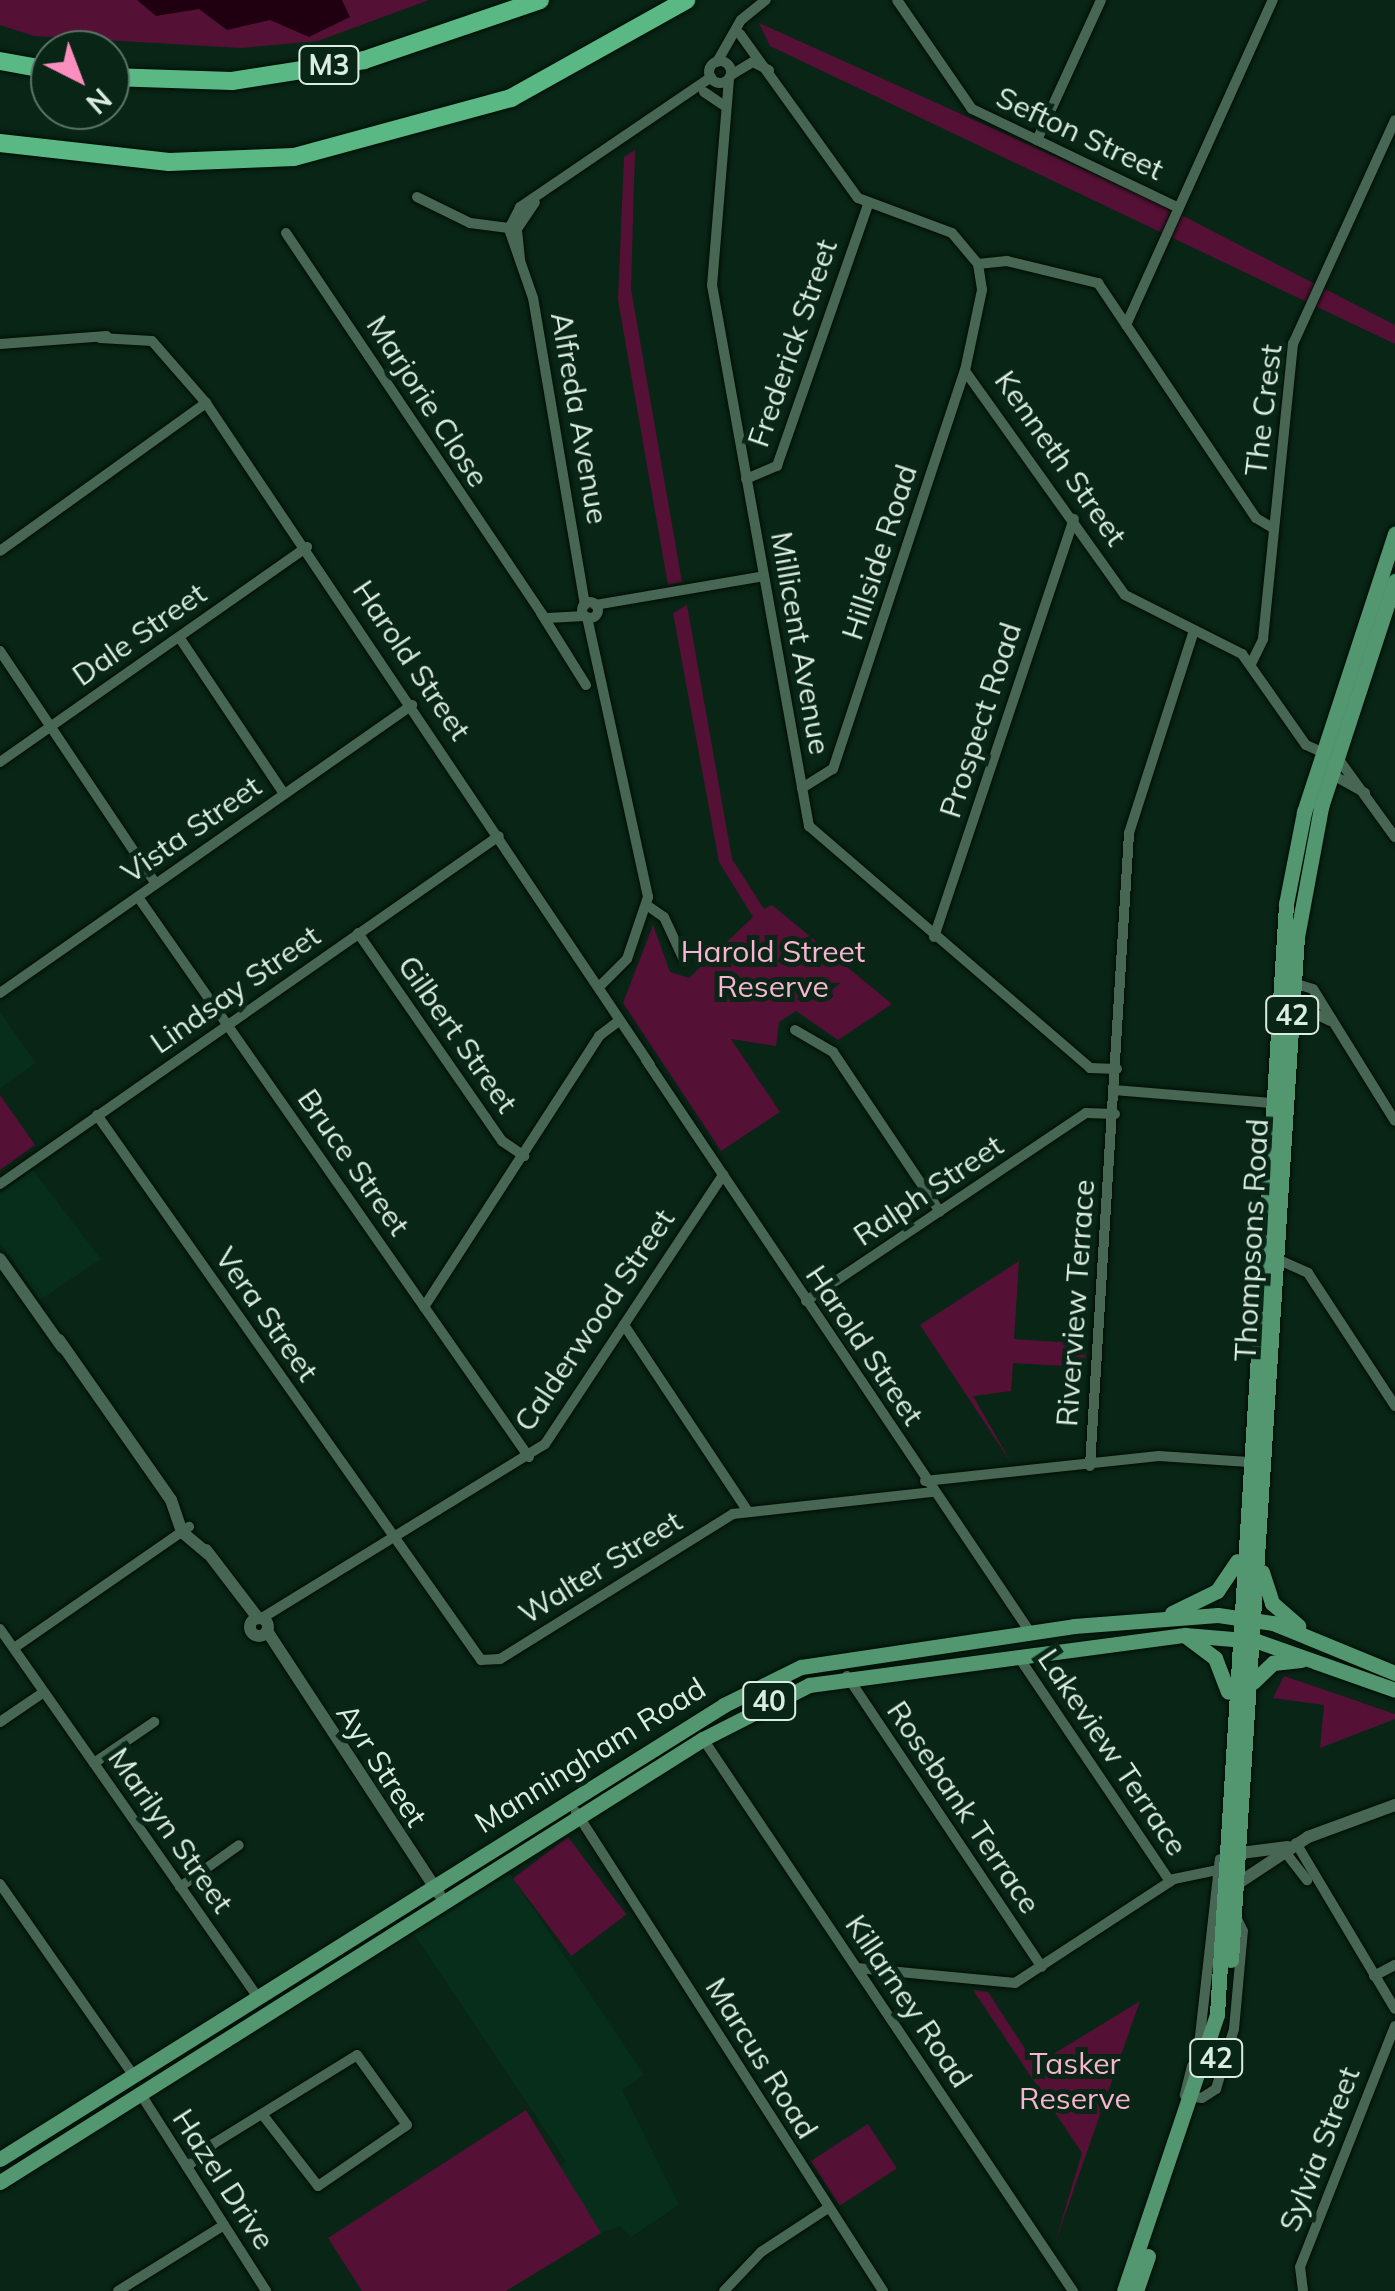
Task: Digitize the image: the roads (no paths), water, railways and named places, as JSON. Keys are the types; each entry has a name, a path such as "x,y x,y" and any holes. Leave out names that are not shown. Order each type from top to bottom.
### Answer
{"highway":[{"name":"M3","path":"130,78 232,81 364,60 540,0"},
{"path":"0,144 169,162 294,157 511,98 686,0"},
{"path":"0,61 30,66"}],"main road":[{"name":"Thompsons Road","path":"1329,754 1395,533"},
{"name":"Thompsons Road","path":"1229,1860 1257,1641 1278,990 1292,862 1395,581"},
{"path":"1329,754 1331,774"},
{"name":"Thompsons Road","path":"1277,1100 1309,857 1331,774"},
{"name":"Thompsons Road","path":"1124,2291 1227,2013 1235,1916 1226,1839 1236,1616 1269,1259"},
{"path":"1164,1617 1216,1591 1240,1554"},
{"path":"1259,1554 1272,1603 1320,1640"},
{"name":"Manningham Road","path":"0,2159 432,1884 784,1673 1030,1632 1164,1617 1236,1616 1320,1640 1395,1674"},
{"path":"1185,1635 1220,1666 1231,1715"},
{"name":"Manningham Road","path":"0,2182 444,1900 772,1700 846,1675 1015,1651 1185,1635 1257,1641 1395,1690"},
{"path":"1253,1682 1279,1661 1325,1663"},
{"name":"Thompsons Road","path":"1136,2291 1197,2099 1217,2014 1232,1888"}],"street":[{"name":"Sefton Street","path":"897,0 966,104 1179,208"},
{"path":"1037,140 1101,0"},
{"path":"1126,326 1273,0"},
{"path":"722,73 740,34 761,4"},
{"path":"688,99 704,92 722,73 761,4"},
{"path":"740,34 774,74 868,204 952,233 978,264 1086,276 1126,326 1256,518 1274,529"},
{"path":"417,197 470,223 513,229 543,194 754,55"},
{"path":"722,73 753,62 774,74"},
{"name":"Millicent Avenue","path":"722,73 712,286 802,788 816,839 1083,1060 1114,1069"},
{"path":"704,92 723,107"},
{"name":"The Crest","path":"1251,664 1263,639 1293,344 1395,120"},
{"name":"Frederick Street","path":"746,479 777,466 868,204"},
{"name":"Alfreda Avenue","path":"513,229 648,906 664,917 684,960"},
{"name":"Marjorie Close","path":"286,232 527,597 545,617 586,686"},
{"name":"Kenneth Street","path":"978,264 965,372 1128,599 1194,630 1251,664 1306,745 1329,754 1366,794 1395,837"},
{"name":"Harold Street","path":"0,344 100,338 152,341 189,380 307,548 1005,1602 1030,1632"},
{"name":"Hillside Road","path":"802,788 834,769 965,372"},
{"path":"0,551 208,406"},
{"name":"Prospect Road","path":"934,937 1074,519"},
{"name":"Dale Street","path":"0,762 307,548"},
{"path":"545,617 764,580"},
{"name":"Riverview Terrace","path":"1090,1466 1131,821 1194,630"},
{"path":"179,637 284,794"},
{"path":"0,651 156,884"},
{"name":"Vista Street","path":"0,993 412,706"},
{"path":"1331,774 1366,794"},
{"name":"Lindsay Street","path":"0,1184 499,836"},
{"name":"Bruce Street","path":"138,896 529,1456"},
{"path":"599,987 627,959 648,906"},
{"name":"Gilbert Street","path":"358,933 502,1141 524,1156"},
{"path":"1330,1020 1292,1004 1278,990 1294,980 1313,989 1395,1121"},
{"path":"424,1307 589,1055 620,1020"},
{"path":"794,1030 833,1052 940,1212"},
{"path":"1114,1092 1277,1100"},
{"name":"Ralph Street","path":"806,1301 1078,1120 1111,1114"},
{"name":"Vera Street","path":"98,1115 395,1542"},
{"name":"Calderwood Street","path":"261,1626 529,1456 624,1325 723,1175"},
{"name":"Ayr Street","path":"0,1248 14,1275 171,1500 184,1530 208,1554 261,1626 444,1900"},
{"path":"1269,1259 1308,1273 1395,1406"},
{"name":"Ayr Street","path":"0,1260 14,1275"},
{"path":"624,1325 747,1510"},
{"path":"922,1476 969,1481 1167,1456 1249,1462"},
{"name":"Walter Street","path":"890,1491 922,1476"},
{"path":"936,1497 969,1481"},
{"name":"Walter Street","path":"395,1542 472,1652 489,1662 747,1510 890,1491 936,1497"},
{"path":"14,1648 184,1530"},
{"path":"1004,1636 1005,1602"},
{"name":"Marilyn Street","path":"0,1629 258,1998"},
{"name":"Lakeview Terrace","path":"1015,1651 1170,1881"},
{"name":"Rosebank Terrace","path":"846,1675 1042,1967"},
{"path":"3,1720 44,1692"},
{"path":"94,1763 154,1722"},
{"name":"Killarney Road","path":"703,1739 1073,2291"},
{"name":"Marcus Road","path":"566,1803 573,1820 599,1852 883,2291"},
{"path":"857,1968 890,1968 1012,1983 1170,1881 1229,1860 1288,1847 1395,1805"},
{"path":"180,1886 239,1845"},
{"path":"1232,1888 1288,1847"},
{"path":"1288,1847 1395,2008"},
{"name":"Thompsons Road","path":"1197,2099 1184,2087 1204,2027 1229,1860"},
{"path":"1,1889 134,2076"},
{"path":"1374,1976 1395,1965"},
{"path":"867,1983 890,1968"},
{"name":"Sylvia Street","path":"1303,2291 1300,2267 1395,2026"},
{"path":"186,2167 213,2144 262,2114 360,2054 407,2125 318,2186 262,2114"},
{"name":"Hazel Drive","path":"140,2094 266,2291"},
{"path":"179,2156 213,2144"},
{"path":"724,2291 761,2252 828,2208"},
{"path":"118,2291 224,2225"}],"park label":[{"name":"Harold Street Reserve","path":"773,968"},
{"name":"Tasker Reserve","path":"1075,2080"}]}
